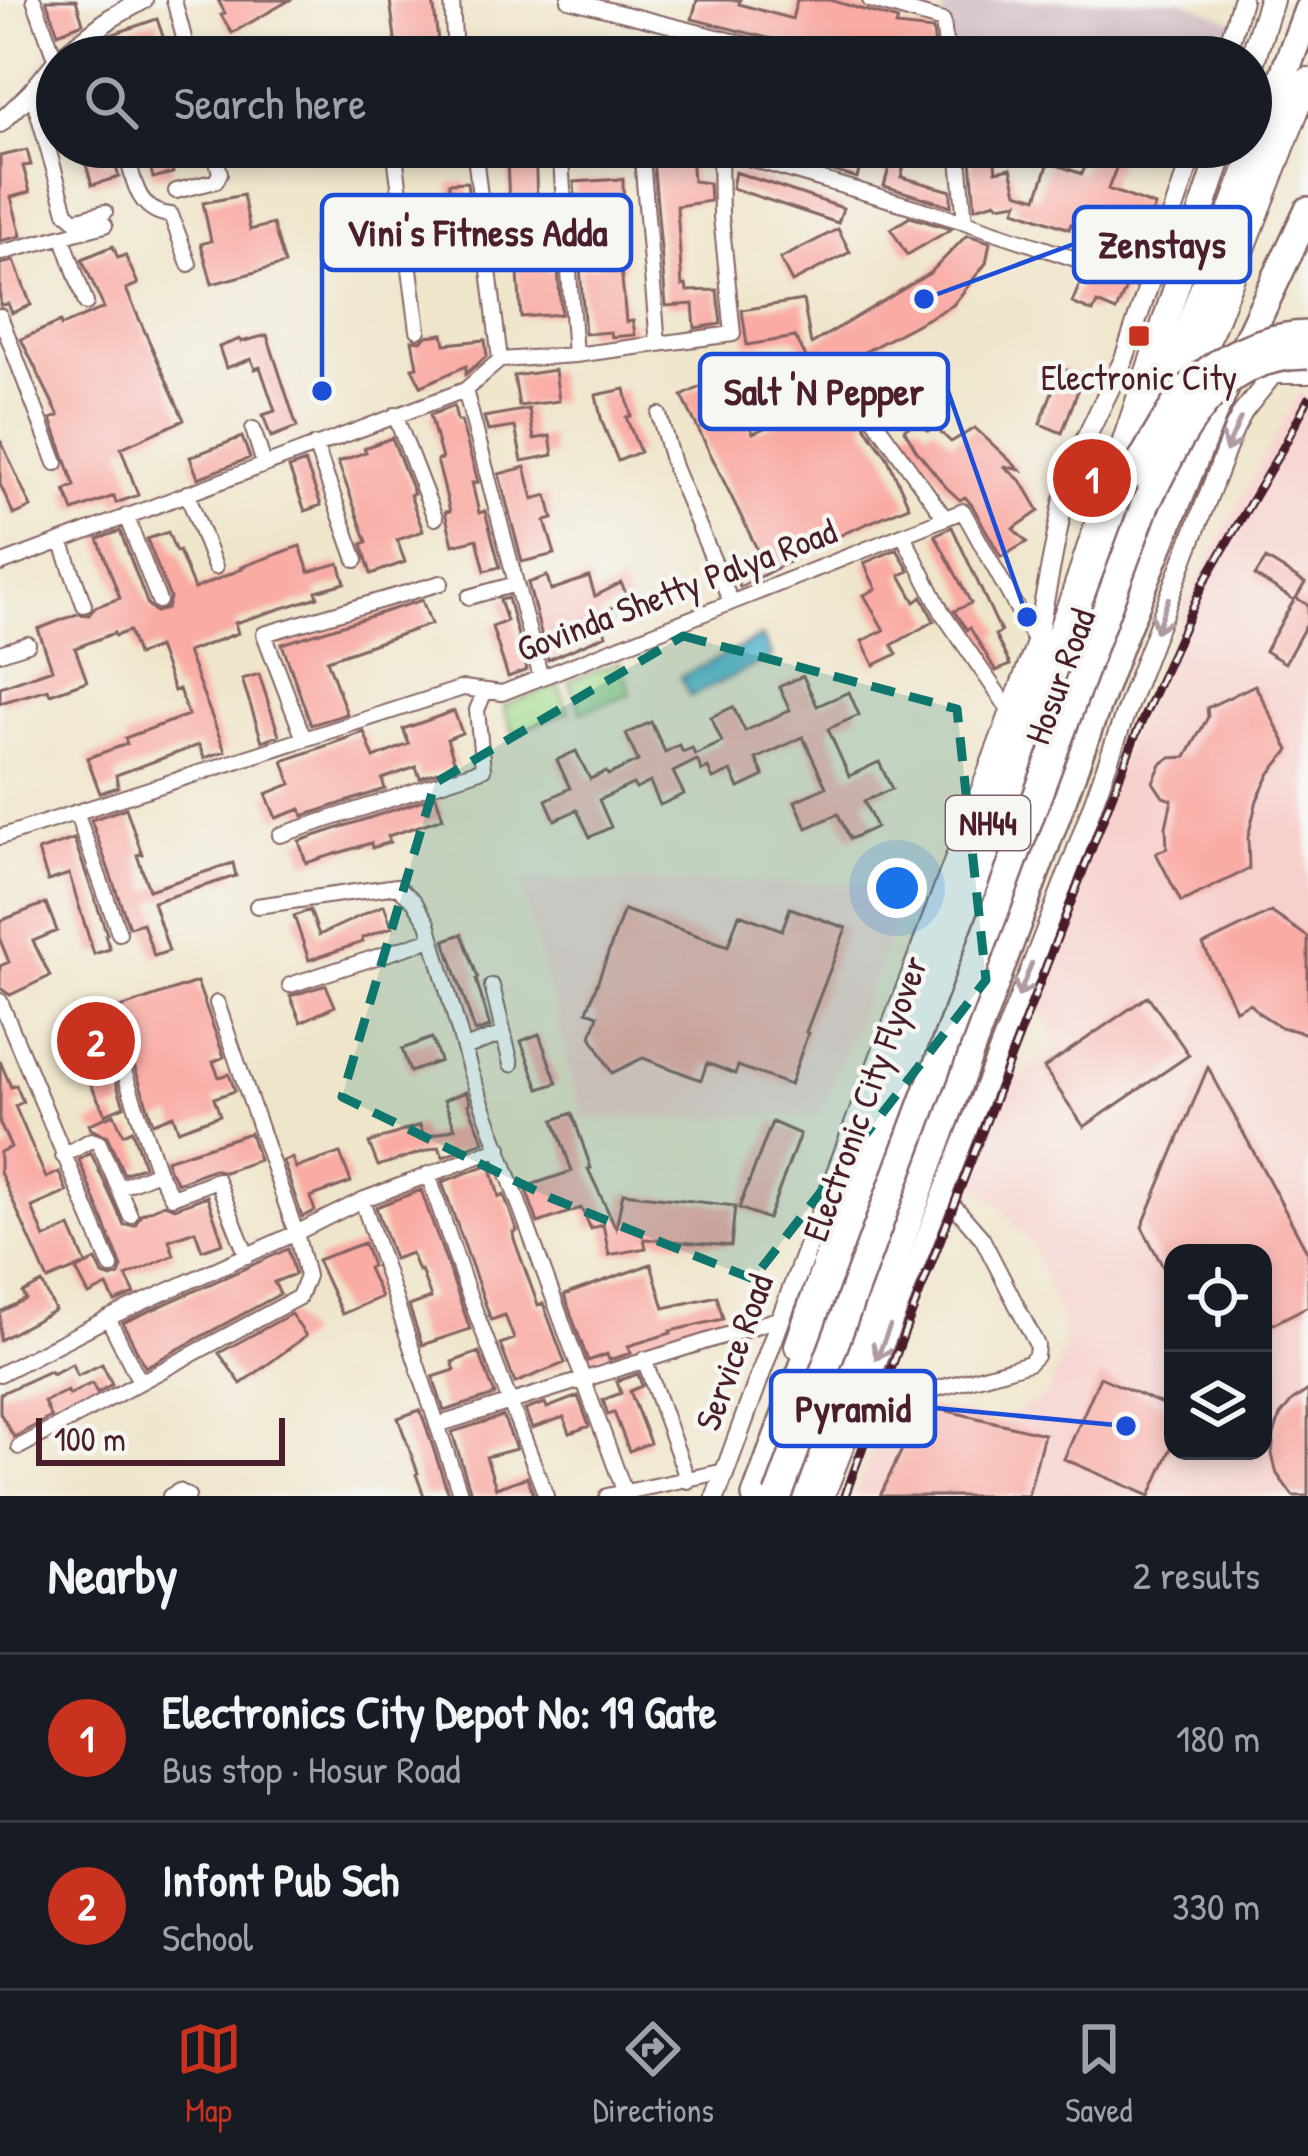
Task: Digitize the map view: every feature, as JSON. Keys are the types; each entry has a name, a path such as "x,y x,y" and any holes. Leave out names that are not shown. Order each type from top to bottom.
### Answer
{"highway":[{"path":"1260,36 1271,0"},
{"path":"1297,74 1303,0"},
{"path":"1272,135 1297,74 1308,10"},
{"name":"Hosur Road","path":"1272,146 1297,74"},
{"name":"Hosur Road","path":"746,1496 888,1081 1073,598 1216,168"},
{"path":"1134,474 1259,168"},
{"name":"Hosur Road","path":"791,1496 1136,572 1196,364 1264,168"},
{"path":"807,1496 1118,647 1213,413 1308,211"},
{"name":"Electronic City Flyover","path":"756,1496 1134,474 1180,400 1201,377 1224,360 1270,339 1308,331"},
{"name":"Electronic City Flyover","path":"778,1496 1145,505 1210,395 1257,364 1308,355"}],"street":[{"path":"34,0 48,36"},
{"path":"87,36 143,0"},
{"path":"174,0 183,36"},
{"path":"452,0 454,36"},
{"path":"569,0 713,36"},
{"path":"870,0 943,21 945,36"},
{"path":"1232,36 1243,0"},
{"path":"92,32 93,36"},
{"path":"0,123 36,87"},
{"path":"32,92 36,106"},
{"path":"0,253 63,238 105,218 75,220 66,212 54,168"},
{"path":"132,168 141,197 151,210 171,214 189,264"},
{"path":"176,191 216,181 219,168"},
{"path":"397,168 418,330"},
{"path":"477,168 500,360"},
{"path":"562,168 575,355"},
{"path":"643,168 658,344"},
{"path":"0,564 465,390 500,360 733,334 717,168"},
{"path":"783,168 1150,284"},
{"path":"960,168 965,222"},
{"name":"Service Road","path":"716,1496 1036,644 1063,503 1077,457 1124,359 1188,168"},
{"path":"63,238 86,303"},
{"path":"0,316 56,463"},
{"path":"825,1496 1074,857 1234,429 1308,331"},
{"path":"1276,374 1308,374"},
{"path":"465,390 541,678"},
{"path":"395,415 434,518"},
{"path":"659,415 674,467 731,602"},
{"path":"877,422 945,518 963,511 1036,644"},
{"path":"253,429 264,464"},
{"path":"314,445 356,560"},
{"path":"187,493 214,568"},
{"path":"126,516 159,601"},
{"name":"Govinda Shetty Palya Road","path":"0,837 463,688 502,692 945,518"},
{"path":"903,535 943,614 1010,712"},
{"path":"61,541 84,605"},
{"path":"304,739 264,634 441,583"},
{"path":"469,597 516,584"},
{"path":"0,652 28,644"},
{"path":"280,835 483,769 476,710 484,691"},
{"path":"76,812 119,933"},
{"path":"257,906 397,886 415,902 428,922 464,1048 584,1381 614,1495 725,1472"},
{"path":"290,985 432,939"},
{"path":"492,986 511,1064"},
{"path":"0,1001 111,1267"},
{"path":"19,1447 299,1297 307,1276 296,1233 217,1003"},
{"path":"107,1021 158,1172 172,1198 217,1180 247,1256"},
{"path":"464,1048 503,1034"},
{"path":"63,1156 91,1140 99,1143 130,1215"},
{"path":"0,1374 108,1318 362,1200 500,1148"},
{"path":"119,1188 158,1172"},
{"path":"428,1174 546,1496"},
{"path":"856,1411 1029,1363 1036,1356 1037,1345 982,1238 944,1193"},
{"path":"362,1200 461,1496"},
{"path":"108,1318 140,1382"},
{"path":"437,1425 781,1318"},
{"path":"644,1358 688,1481"},
{"path":"170,1496 179,1491 188,1496"}],"highlighted area":[{"path":"683,636 957,709 986,980 753,1279 551,1198 342,1097 435,783"}],"shaded area":[{"path":"945,0 1182,0 1236,22 1232,36 944,36"},
{"path":"1298,394 1308,394 1308,1496 855,1496 879,1432 956,1428 1009,1416 1046,1396 1065,1343 1060,1316 1031,1243 1000,1206 962,1174 987,1106 1059,1043 1027,990 1080,878 1093,830 1185,603"},
{"path":"519,879 869,885 893,929 820,1116 583,1119"}],"green space":[{"path":"620,662 631,693 581,712 569,681"},
{"path":"559,685 569,712 513,733 503,706"}],"water":[{"path":"762,637 772,657 690,697 680,677"}],"building":[{"path":"46,0 76,0 83,23 58,33"},
{"path":"218,0 290,0 232,33"},
{"path":"390,0 433,0 437,36 395,36"},
{"path":"697,0 740,0 739,4 792,19 797,0 830,0 898,20 896,26 933,30 934,36 760,36 692,19"},
{"path":"157,19 163,36 110,36"},
{"path":"27,150 31,165 23,166 30,192 11,197 21,236 0,241 0,156"},
{"path":"87,168 116,168 119,177 92,185"},
{"path":"151,168 172,168 173,173 153,178"},
{"path":"507,168 536,168 537,203 509,204"},
{"path":"654,168 692,168 693,181 709,183 710,201 677,206 682,286 687,291 717,290 721,324 695,328 693,304 666,306"},
{"path":"823,168 860,168 857,178"},
{"path":"889,168 903,168 901,177 951,191 951,206 884,186"},
{"path":"972,168 1011,168 1017,192 1037,198 1047,168 1082,174 1084,168 1116,168 1108,189 1155,206 1139,249 1015,210 1018,202 975,208"},
{"path":"735,172 843,208 838,223 732,188"},
{"path":"623,179 625,267 621,267 626,322 633,321 635,335 585,334 580,267 599,266 599,221 577,224 574,182"},
{"path":"467,182 472,224 452,225 449,183"},
{"path":"243,195 250,230 273,224 285,264 212,284 201,244 211,241 203,203"},
{"path":"910,217 951,229 907,255 891,229"},
{"path":"544,228 547,270 558,269 561,314 521,317 515,231"},
{"path":"838,229 850,252 792,282 780,259"},
{"path":"967,235 990,242 986,263 953,305 817,377 795,337 747,345 742,310 803,300 811,344 930,273"},
{"path":"113,246 118,258 125,255 138,284 126,289 184,420 121,448 138,495 116,503 114,496 73,511 65,490 75,486 51,419 59,416 21,339 104,308 82,259"},
{"path":"14,261 31,305 12,313 8,304 0,305 0,264"},
{"path":"1084,274 1126,288 1116,311 1097,303 1093,312 1072,303"},
{"path":"443,334 445,344 485,340 487,356 466,374 466,366 421,386 412,368 417,367 412,340"},
{"path":"267,335 297,427 271,437 263,415 275,411 260,367 255,369 251,359 226,368 219,347"},
{"path":"745,365 765,405 744,416 753,433 856,387 868,414 866,428 887,457 909,506 740,587 731,569 760,555 682,396"},
{"path":"1061,368 1083,377 1062,433 1040,424"},
{"path":"555,370 559,401 519,406 514,376"},
{"path":"625,389 631,416 626,417 640,452 618,461 596,395"},
{"path":"454,406 478,482 472,483 479,513 485,511 500,567 485,571 477,539 453,545 445,512 450,511 437,460 442,459 430,415"},
{"path":"529,409 534,439 550,436 553,455 522,461 515,427 488,431 484,417"},
{"path":"918,421 928,431 934,426 951,442 975,428 1020,470 1004,466 1022,482 1039,511 1013,529 1027,542 1001,557 972,505 946,487 916,450 904,429"},
{"path":"242,437 250,458 198,478 190,457"},
{"path":"392,438 423,531 397,540 405,562 371,574 362,544 367,542 338,462"},
{"path":"0,439 31,507 14,515 0,484"},
{"path":"305,462 321,505 305,511 289,468"},
{"path":"525,467 533,499 547,495 553,519 545,521 555,554 522,562 499,474"},
{"path":"952,527 1001,632 995,635 1010,665 996,671 954,611 971,603 935,535"},
{"path":"120,531 148,605 156,612 167,609 170,598 147,539 168,532 194,589 300,546 309,572 339,563 345,583 316,591 318,597 235,623 238,633 187,652 225,751 204,758 199,745 116,775 118,787 100,793 87,758 188,715 158,647 137,655 129,631 114,633 75,648 87,681 0,703 0,687 52,669 38,629 77,614 89,615 95,607 120,598 98,539"},
{"path":"897,549 909,571 900,575 915,602 922,597 934,621 892,645 897,654 874,665 862,641 884,630 864,595 876,589 864,563"},
{"path":"1266,559 1305,583 1296,598 1308,605 1308,621 1285,663 1265,651 1294,600 1255,576"},
{"path":"547,576 551,590 589,577 595,596 621,583 629,599 598,615 606,635 548,660 528,583"},
{"path":"508,598 527,670 508,677 492,627 507,621 500,600"},
{"path":"422,600 431,624 327,660 347,714 311,725 282,644"},
{"path":"259,674 279,735 262,741 242,679"},
{"path":"803,676 817,706 849,692 859,715 828,729 849,776 879,762 892,789 864,801 876,827 850,839 838,814 807,828 795,801 826,787 803,737 756,759 764,776 739,788 731,771 713,779 697,760 673,772 684,794 660,805 650,782 636,789 633,784 599,800 611,827 590,837 577,810 555,820 546,800 570,788 557,760 576,751 590,779 608,775 638,761 626,734 651,722 665,752 679,745 683,752 692,748 695,755 722,742 711,717 733,707 745,731 790,710 779,687"},
{"path":"1255,685 1289,750 1270,773 1257,800 1248,837 1249,869 1181,902 1156,853 1167,848 1172,800 1163,797 1153,782 1161,764 1169,758 1186,757 1208,717 1207,708"},
{"path":"454,711 462,733 447,739 456,766 420,778 416,767 382,779 385,789 303,816 301,809 276,818 266,794 291,784 283,761 364,732 374,758 409,744 403,729"},
{"path":"436,796 443,818 388,836 390,842 372,848 371,843 306,863 299,841"},
{"path":"126,808 149,890 233,863 236,876 153,902 169,951 154,956 143,923 129,927 91,820"},
{"path":"74,839 110,949 94,954 69,874 48,881 38,851"},
{"path":"46,903 57,931 33,941 50,976 10,995 0,988 0,966 9,962 0,940 0,921"},
{"path":"384,905 392,927 309,960 294,916 310,910 319,935"},
{"path":"790,908 846,928 790,1085 738,1066 735,1074 707,1063 701,1080 643,1058 612,1073 591,1036 598,1015 587,1011 624,910 728,946 739,914 782,930"},
{"path":"1271,912 1308,937 1308,1034 1281,1027 1250,1003 1236,1010 1203,945"},
{"path":"462,934 490,1027 475,1032 445,940"},
{"path":"197,982 224,1057 213,1062 219,1077 229,1074 235,1091 214,1098 220,1115 178,1130 173,1115 153,1123 118,1017 111,1011"},
{"path":"326,985 335,1006 301,1022 290,996"},
{"path":"1148,996 1189,1055 1084,1127 1044,1068"},
{"path":"539,1034 557,1083 539,1089 521,1041"},
{"path":"432,1038 440,1061 410,1072 402,1049"},
{"path":"88,1039 105,1079 114,1076 124,1106 105,1114 72,1045"},
{"path":"0,1061 23,1102 15,1106 46,1178 59,1172 67,1192 33,1210 45,1238 70,1227 86,1264 48,1280 0,1172 0,1152 11,1147 0,1124"},
{"path":"1208,1067 1308,1253 1308,1306 1272,1324 1272,1244 1164,1244 1164,1269 1142,1227"},
{"path":"466,1092 484,1142 443,1157 439,1147 378,1166 369,1143 420,1125 424,1138 455,1128 444,1100"},
{"path":"572,1113 588,1169 616,1228 623,1193 735,1206 731,1246 644,1239 646,1248 609,1255 603,1224 591,1229 581,1208 538,1223 525,1187 572,1171 554,1120"},
{"path":"114,1114 123,1134 132,1130 144,1166 124,1174 107,1136 89,1124"},
{"path":"772,1122 800,1134 768,1219 739,1208"},
{"path":"250,1133 259,1160 225,1172 213,1169 177,1183 168,1167 166,1160"},
{"path":"91,1153 124,1225 135,1225 141,1214 164,1204 175,1208 207,1196 223,1243 202,1250 195,1231 169,1240 174,1255 126,1276 135,1294 115,1302 107,1286 89,1295 76,1270 96,1260 103,1275 111,1278 122,1267 79,1160"},
{"path":"340,1153 351,1182 310,1197 315,1211 302,1217 283,1161 292,1158 296,1168"},
{"path":"490,1164 499,1197 504,1195 517,1231 514,1239 538,1305 543,1303 565,1363 515,1383 500,1344 514,1339 505,1315 491,1320 442,1182"},
{"path":"421,1190 470,1329 422,1345 409,1306 431,1298 411,1253 394,1259 376,1207"},
{"path":"364,1243 372,1266 368,1268 381,1297 342,1314 317,1260"},
{"path":"288,1249 295,1274 274,1282 280,1294 145,1367 123,1323"},
{"path":"651,1264 664,1308 717,1296 723,1319 628,1346 631,1353 609,1360 607,1354 588,1361 564,1295"},
{"path":"42,1283 55,1310 0,1340 0,1312 26,1299 23,1293"},
{"path":"291,1314 306,1336 241,1384 219,1353"},
{"path":"479,1352 495,1395 444,1411 433,1377 455,1370 452,1362"},
{"path":"72,1364 77,1376 102,1364 112,1384 97,1393 92,1383 44,1402 51,1417 14,1437 0,1413 0,1394"},
{"path":"638,1374 642,1386 630,1391 650,1443 629,1451 614,1412 608,1415 603,1400 621,1393 617,1381"},
{"path":"1100,1377 1164,1405 1166,1460 1150,1496 1064,1459"},
{"path":"1308,1390 1308,1496 1293,1496 1277,1474 1272,1454 1280,1416"},
{"path":"578,1396 589,1426 570,1433 564,1417 532,1428 525,1410 545,1403 547,1408"},
{"path":"923,1405 1044,1434 1028,1496 880,1496"},
{"path":"420,1410 449,1496 424,1496 416,1474 398,1418"},
{"path":"503,1416 516,1449 486,1457 496,1488 527,1477 534,1496 472,1496 452,1432"}],"railway":[{"path":"845,1496 1134,739 1203,584 1308,399"}],"place":[{"name":"Zenstays","path":"924,299"},
{"name":"Electronic City","path":"1139,336"},
{"name":"Vini's Fitness Adda","path":"322,391"},
{"name":"Electronics City Depot No: 19 Gate","path":"1092,478"},
{"name":"Salt 'N Pepper","path":"1027,617"},
{"name":"Infont Pub Sch","path":"96,1041"},
{"name":"Pyramid","path":"1126,1426"}]}
